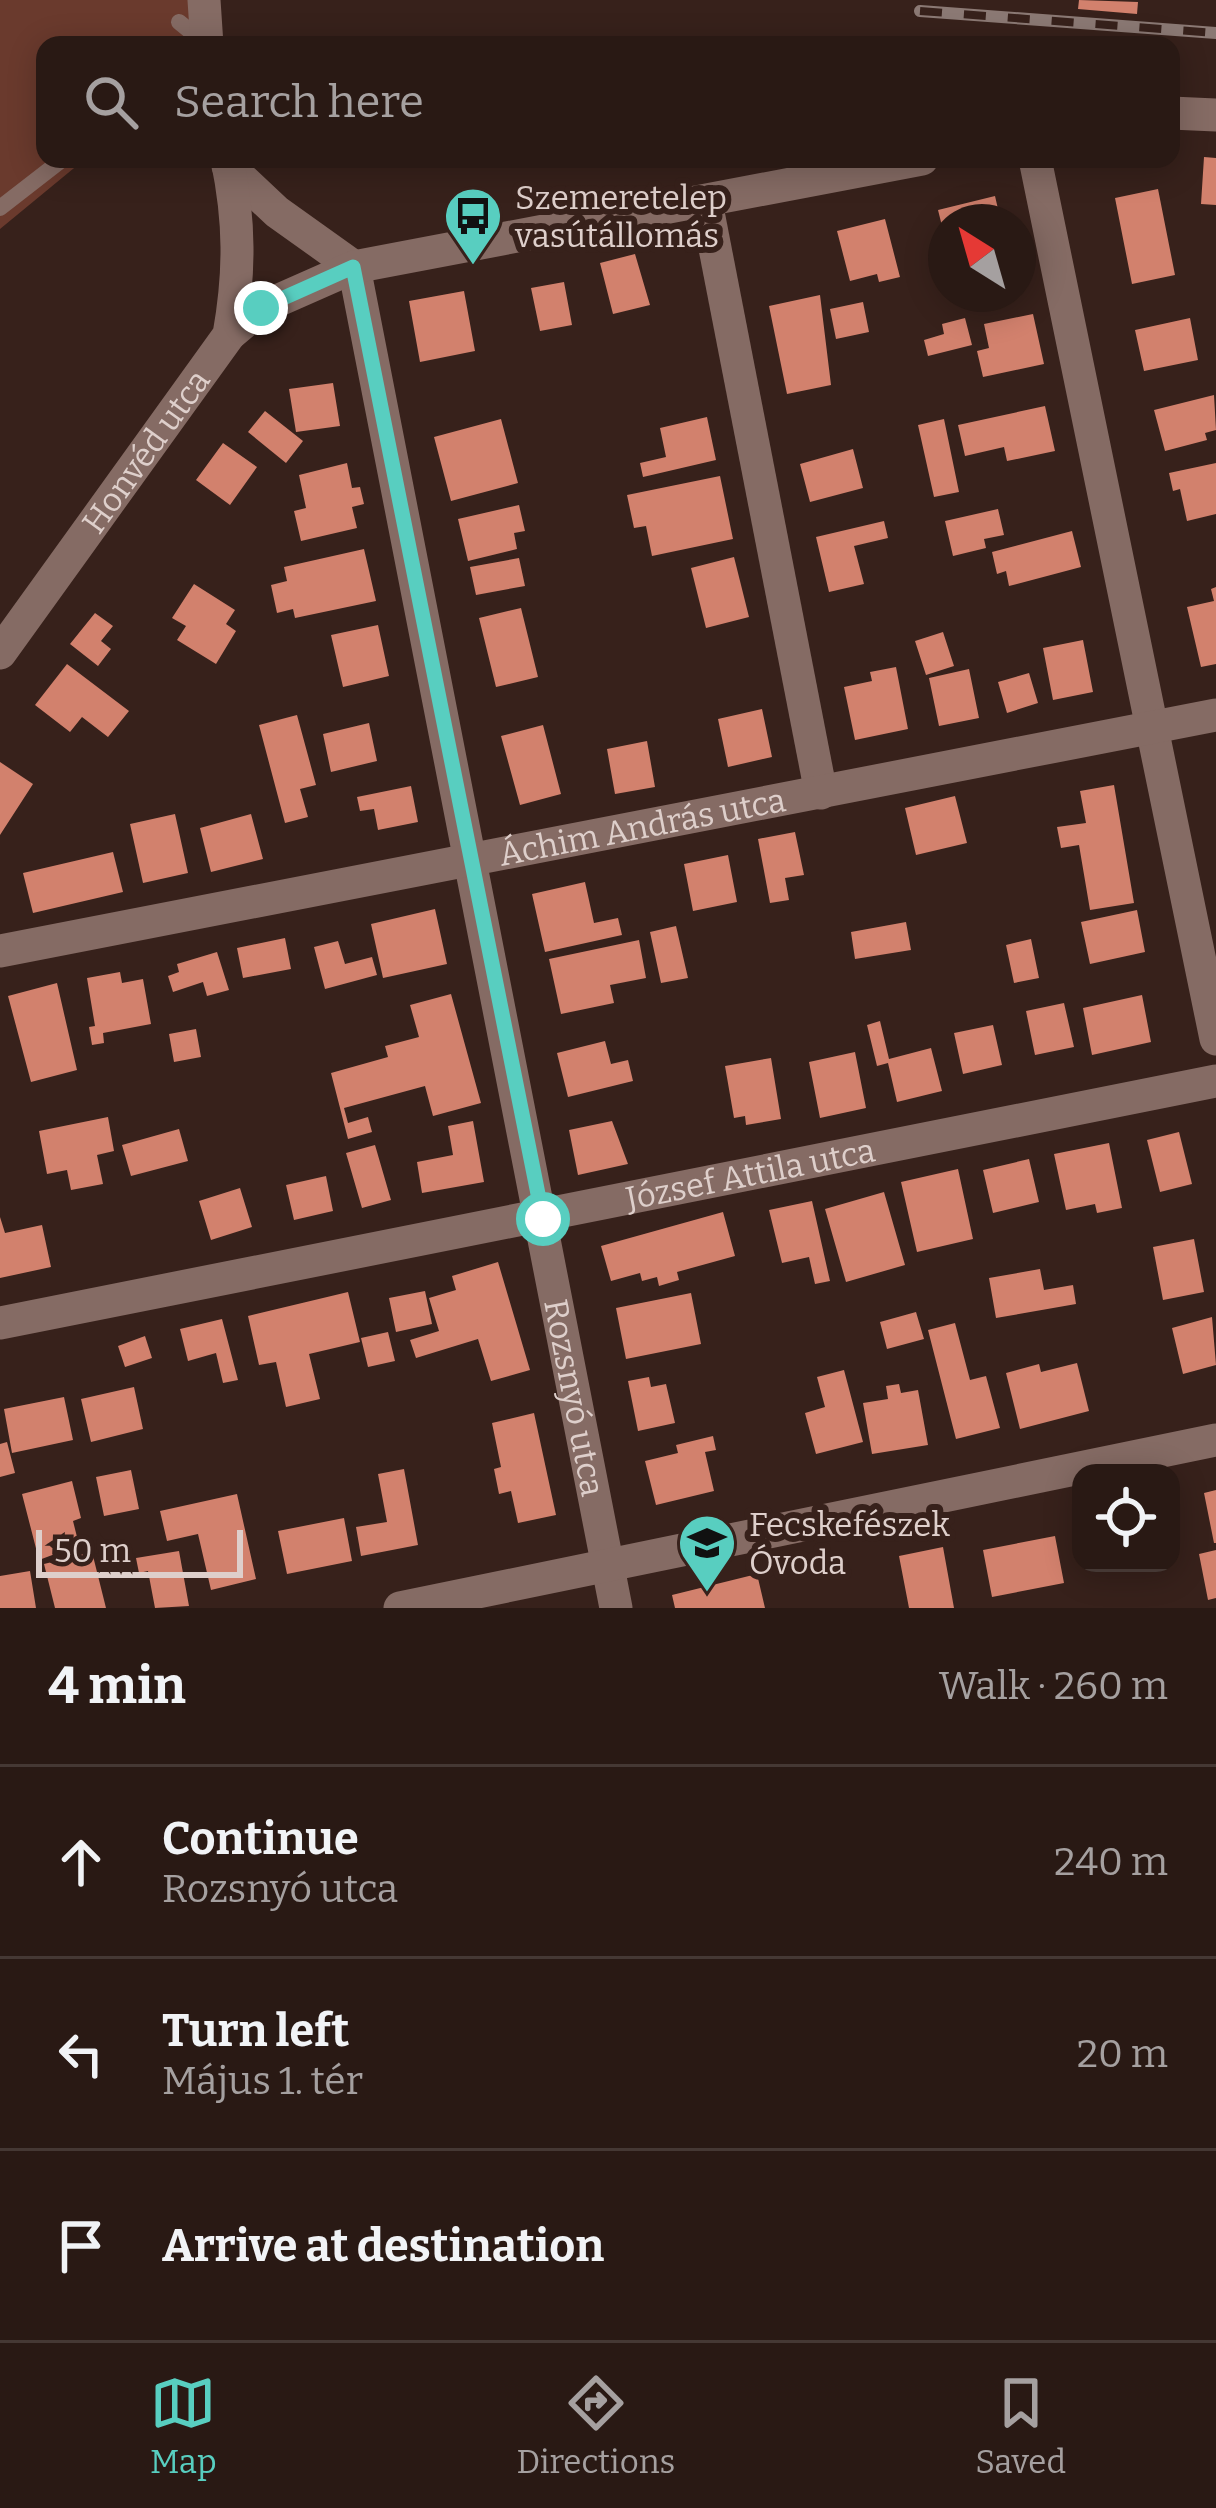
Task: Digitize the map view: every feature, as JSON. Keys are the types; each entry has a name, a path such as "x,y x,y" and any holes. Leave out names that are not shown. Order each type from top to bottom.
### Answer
{"street":[{"path":"1180,113 1216,115"},
{"name":"Honvéd utca","path":"0,653 229,335 239,252 229,168"},
{"path":"233,168 277,212 353,267"},
{"path":"229,335 261,308 353,267 877,168"},
{"path":"1038,168 1216,1040"},
{"path":"706,202 821,793"},
{"name":"Rozsnyó utca","path":"353,267 616,1608"},
{"name":"Áchim András utca","path":"0,950 1216,716"},
{"name":"József Attila utca","path":"0,1323 543,1219 1216,1081"},
{"path":"400,1608 1216,1440"}],"lane":[{"path":"0,208 51,168"}],"shaded area":[{"path":"0,0 204,0 206,36 36,36 36,168 74,168 0,229"}],"building":[{"path":"1079,0 1138,2 1137,14 1078,9"},
{"path":"1204,157 1216,158 1216,205 1201,204"},
{"path":"1158,189 1175,275 1132,284 1115,198"},
{"path":"995,196 997,204 962,204"},
{"path":"885,219 900,277 879,282 877,274 850,281 837,231"},
{"path":"635,254 650,305 613,314 600,263"},
{"path":"564,282 572,325 540,331 531,288"},
{"path":"464,291 475,351 420,362 409,301"},
{"path":"820,295 831,385 787,394 769,306"},
{"path":"863,302 869,332 836,339 830,309"},
{"path":"1033,314 1044,364 983,377 977,351 989,348 984,324"},
{"path":"965,318 972,345 928,356 924,340 944,334 942,324"},
{"path":"1190,318 1198,360 1144,371 1135,330"},
{"path":"333,383 340,426 296,432 289,389"},
{"path":"1214,395 1216,430 1205,433 1207,440 1165,451 1154,410"},
{"path":"1045,406 1055,451 1007,461 1004,447 965,456 958,425"},
{"path":"265,411 303,441 286,463 248,432"},
{"path":"707,417 716,460 643,477 640,463 666,457 660,428"},
{"path":"501,419 518,483 451,501 434,437"},
{"path":"944,419 959,492 934,497 918,425"},
{"path":"223,443 257,467 230,505 196,480"},
{"path":"853,449 863,488 810,502 800,464"},
{"path":"347,463 352,488 360,487 364,504 352,507 357,528 301,541 294,511 306,508 299,475"},
{"path":"1216,463 1216,514 1187,521 1180,489 1173,491 1169,473"},
{"path":"720,476 733,539 652,556 646,526 634,528 627,495"},
{"path":"519,505 525,531 514,533 517,549 468,561 458,519"},
{"path":"998,509 1004,535 984,539 986,548 953,556 945,521"},
{"path":"884,521 888,538 854,546 864,584 829,592 816,537"},
{"path":"1072,531 1081,567 1009,586 1006,571 997,574 992,552"},
{"path":"364,549 376,601 295,618 293,609 277,613 271,585 287,581 284,567"},
{"path":"734,557 749,617 706,628 691,568"},
{"path":"519,558 525,586 476,595 470,567"},
{"path":"194,584 235,610 226,624 236,631 216,664 177,640 186,626 172,618"},
{"path":"1216,587 1216,664 1201,667 1187,607 1214,601 1211,589"},
{"path":"521,608 538,677 496,687 479,618"},
{"path":"95,613 113,626 101,641 111,649 98,666 70,644"},
{"path":"378,625 389,676 343,687 331,635"},
{"path":"943,632 954,666 926,675 915,641"},
{"path":"1083,640 1093,692 1053,700 1043,648"},
{"path":"67,664 129,711 108,737 82,717 70,732 35,705"},
{"path":"896,667 908,729 855,740 844,687 872,681 870,672"},
{"path":"969,669 979,718 939,726 929,678"},
{"path":"1029,673 1038,703 1007,713 998,682"},
{"path":"762,709 772,757 728,767 718,719"},
{"path":"297,715 316,785 300,789 308,817 285,823 259,725"},
{"path":"369,723 377,761 331,772 323,734"},
{"path":"543,725 561,794 520,805 501,736"},
{"path":"647,741 655,787 615,794 607,749"},
{"path":"0,762 33,784 0,835"},
{"path":"1114,785 1134,903 1090,910 1079,845 1061,848 1057,827 1086,823 1080,791"},
{"path":"411,786 418,822 378,830 374,809 360,811 357,797"},
{"path":"955,796 967,843 916,855 905,808"},
{"path":"175,814 188,873 143,883 130,824"},
{"path":"251,814 263,859 211,872 200,828"},
{"path":"795,832 804,875 785,878 789,900 770,903 758,839"},
{"path":"113,852 123,892 33,913 23,873"},
{"path":"728,855 737,902 693,911 684,864"},
{"path":"585,882 594,923 618,918 622,935 545,952 532,894"},
{"path":"435,909 447,964 383,978 371,924"},
{"path":"1137,910 1145,952 1090,964 1081,922"},
{"path":"906,922 911,950 855,959 851,932"},
{"path":"676,926 688,978 661,983 650,932"},
{"path":"285,938 291,969 243,978 237,948"},
{"path":"1031,939 1039,978 1014,983 1006,945"},
{"path":"639,940 646,978 610,985 614,1003 561,1014 549,959"},
{"path":"338,941 345,964 372,957 377,975 325,989 314,947"},
{"path":"217,952 229,990 207,996 203,982 173,992 168,976 179,972 177,964"},
{"path":"120,972 122,983 143,979 151,1024 103,1033 104,1043 92,1045 89,1027 95,1026 87,978"},
{"path":"57,983 77,1070 31,1082 8,996"},
{"path":"451,994 481,1103 433,1116 425,1086 344,1108 348,1123 368,1117 372,1132 348,1139 331,1073 388,1057 385,1046 419,1037 410,1005"},
{"path":"1142,995 1151,1042 1092,1055 1083,1008"},
{"path":"1064,1003 1074,1047 1035,1055 1026,1011"},
{"path":"880,1021 889,1059 931,1048 942,1091 897,1102 888,1063 877,1066 867,1025"},
{"path":"993,1025 1002,1065 963,1074 954,1033"},
{"path":"196,1029 201,1057 174,1062 169,1034"},
{"path":"605,1041 611,1064 628,1060 633,1081 568,1097 557,1053"},
{"path":"855,1052 866,1108 820,1118 809,1062"},
{"path":"771,1058 781,1119 746,1125 745,1116 734,1118 725,1066"},
{"path":"108,1117 114,1151 97,1155 103,1184 71,1190 67,1170 47,1174 39,1131"},
{"path":"473,1121 484,1182 422,1193 417,1162 453,1155 448,1126"},
{"path":"612,1121 628,1164 578,1175 569,1130"},
{"path":"179,1129 188,1161 131,1176 122,1145"},
{"path":"1179,1132 1192,1184 1160,1192 1147,1140"},
{"path":"1109,1143 1122,1208 1097,1213 1095,1204 1066,1210 1054,1154"},
{"path":"375,1145 391,1200 362,1208 346,1153"},
{"path":"1029,1159 1039,1202 993,1213 983,1170"},
{"path":"958,1169 973,1239 917,1252 901,1182"},
{"path":"326,1176 333,1211 294,1220 286,1185"},
{"path":"240,1188 252,1227 211,1240 199,1201"},
{"path":"884,1192 905,1265 846,1282 825,1209"},
{"path":"812,1201 830,1281 815,1284 809,1257 782,1263 769,1210"},
{"path":"723,1212 735,1256 677,1272 679,1280 659,1286 657,1277 642,1281 640,1273 611,1281 601,1246"},
{"path":"0,1217 5,1233 42,1225 51,1267 0,1278"},
{"path":"1194,1239 1204,1292 1163,1300 1153,1247"},
{"path":"498,1262 530,1370 491,1381 478,1339 416,1358 410,1340 439,1331 429,1298 456,1290 452,1276"},
{"path":"1040,1269 1044,1290 1073,1285 1076,1304 996,1318 989,1278"},
{"path":"425,1291 432,1324 396,1332 389,1298"},
{"path":"348,1292 360,1342 309,1354 320,1399 286,1407 276,1362 259,1365 248,1316"},
{"path":"691,1293 701,1344 626,1359 616,1308"},
{"path":"916,1312 924,1339 887,1349 880,1322"},
{"path":"1212,1317 1216,1365 1183,1374 1172,1328"},
{"path":"222,1319 238,1380 223,1383 216,1353 188,1361 180,1329"},
{"path":"955,1323 970,1380 986,1376 1000,1428 956,1439 928,1330"},
{"path":"388,1332 395,1361 368,1367 361,1338"},
{"path":"145,1336 152,1358 125,1367 118,1346"},
{"path":"1077,1363 1089,1411 1020,1429 1006,1373 1039,1364 1041,1372"},
{"path":"844,1370 863,1442 816,1454 805,1413 825,1407 817,1377"},
{"path":"649,1377 651,1387 666,1384 675,1423 638,1431 628,1381"},
{"path":"899,1384 901,1393 918,1390 928,1445 872,1454 863,1403 888,1399 886,1386"},
{"path":"134,1387 143,1429 91,1442 81,1399"},
{"path":"64,1397 73,1440 12,1453 4,1409"},
{"path":"534,1413 556,1515 518,1523 511,1491 499,1494 494,1469 501,1467 492,1423"},
{"path":"713,1436 716,1450 705,1452 714,1491 656,1505 645,1461 678,1453 676,1445"},
{"path":"7,1442 15,1473 0,1477 0,1444"},
{"path":"404,1469 418,1545 361,1556 356,1527 387,1522 378,1474"},
{"path":"131,1470 139,1509 104,1516 96,1477"},
{"path":"72,1481 81,1518 73,1521 79,1545 39,1560 22,1494"},
{"path":"1216,1490 1216,1543 1214,1543 1204,1493"},
{"path":"237,1494 256,1579 211,1590 198,1534 167,1541 160,1511"},
{"path":"344,1518 352,1561 287,1574 278,1531"},
{"path":"1055,1536 1064,1583 992,1597 983,1550"},
{"path":"943,1547 954,1608 909,1608 899,1556"},
{"path":"1216,1550 1216,1598 1208,1600 1199,1554"},
{"path":"179,1551 189,1606 155,1608 148,1571 139,1573 136,1558"},
{"path":"92,1552 106,1608 55,1608 44,1564"},
{"path":"30,1571 36,1608 0,1608 0,1576"},
{"path":"757,1574 765,1608 675,1608 672,1595"}],"railway":[{"path":"920,11 1216,33"}],"place":[{"name":"Szemeretelep vasútállomás","path":"473,267"},
{"name":"Fecskefészek Óvoda","path":"707,1594"}],"route":[{"path":"261,308 353,267 467,860 543,1219"}]}
